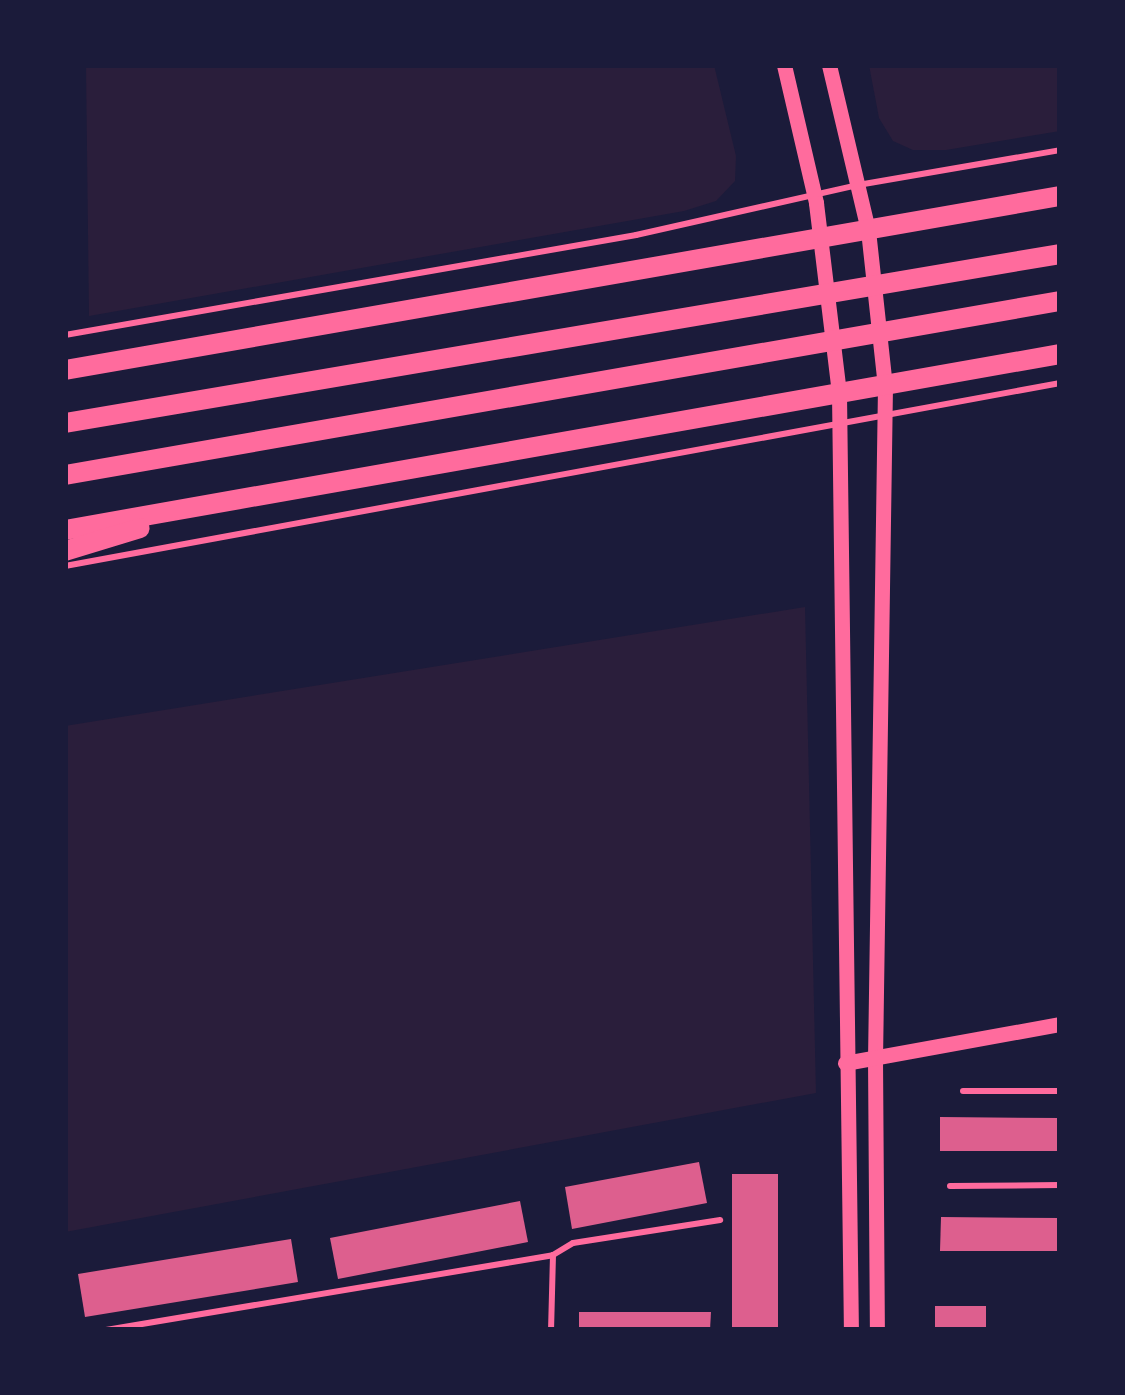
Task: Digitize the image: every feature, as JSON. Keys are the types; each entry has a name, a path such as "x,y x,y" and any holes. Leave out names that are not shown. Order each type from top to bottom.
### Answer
{"main road":[{"path":"65,370 1060,196"},
{"path":"65,423 1060,254"},
{"path":"65,475 1060,301"},
{"path":"65,530 1060,354"},
{"path":"65,551 222,503"}],"street":[{"path":"784,65 822,239 840,394 851,1330"},
{"path":"829,65 868,230 885,386 875,1058 877,1330"},
{"path":"845,1063 1060,1024"}],"lane":[{"path":"65,335 636,235 858,185 1060,150"},
{"path":"65,566 1060,383"},
{"path":"962,1091 1060,1091"},
{"path":"950,1186 1060,1185"},
{"path":"106,1330 553,1255 572,1243 720,1220"},
{"path":"551,1330 553,1255"}],"shaded area":[{"path":"86,65 714,65 736,156 735,181 716,201 684,211 89,316"},
{"path":"869,65 1060,65 1060,131 946,150 913,150 893,141 879,118"},
{"path":"805,607 816,1093 65,1232 65,726"}],"building":[{"path":"940,1117 1060,1118 1060,1151 940,1151"},
{"path":"699,1162 707,1203 572,1229 565,1187"},
{"path":"732,1174 778,1174 778,1330 732,1330"},
{"path":"520,1201 528,1242 338,1279 330,1238"},
{"path":"941,1217 1060,1218 1060,1251 940,1251"},
{"path":"291,1239 298,1282 85,1317 78,1274"},
{"path":"935,1306 986,1306 986,1330 935,1330"},
{"path":"579,1312 711,1312 710,1330 579,1330"}]}
